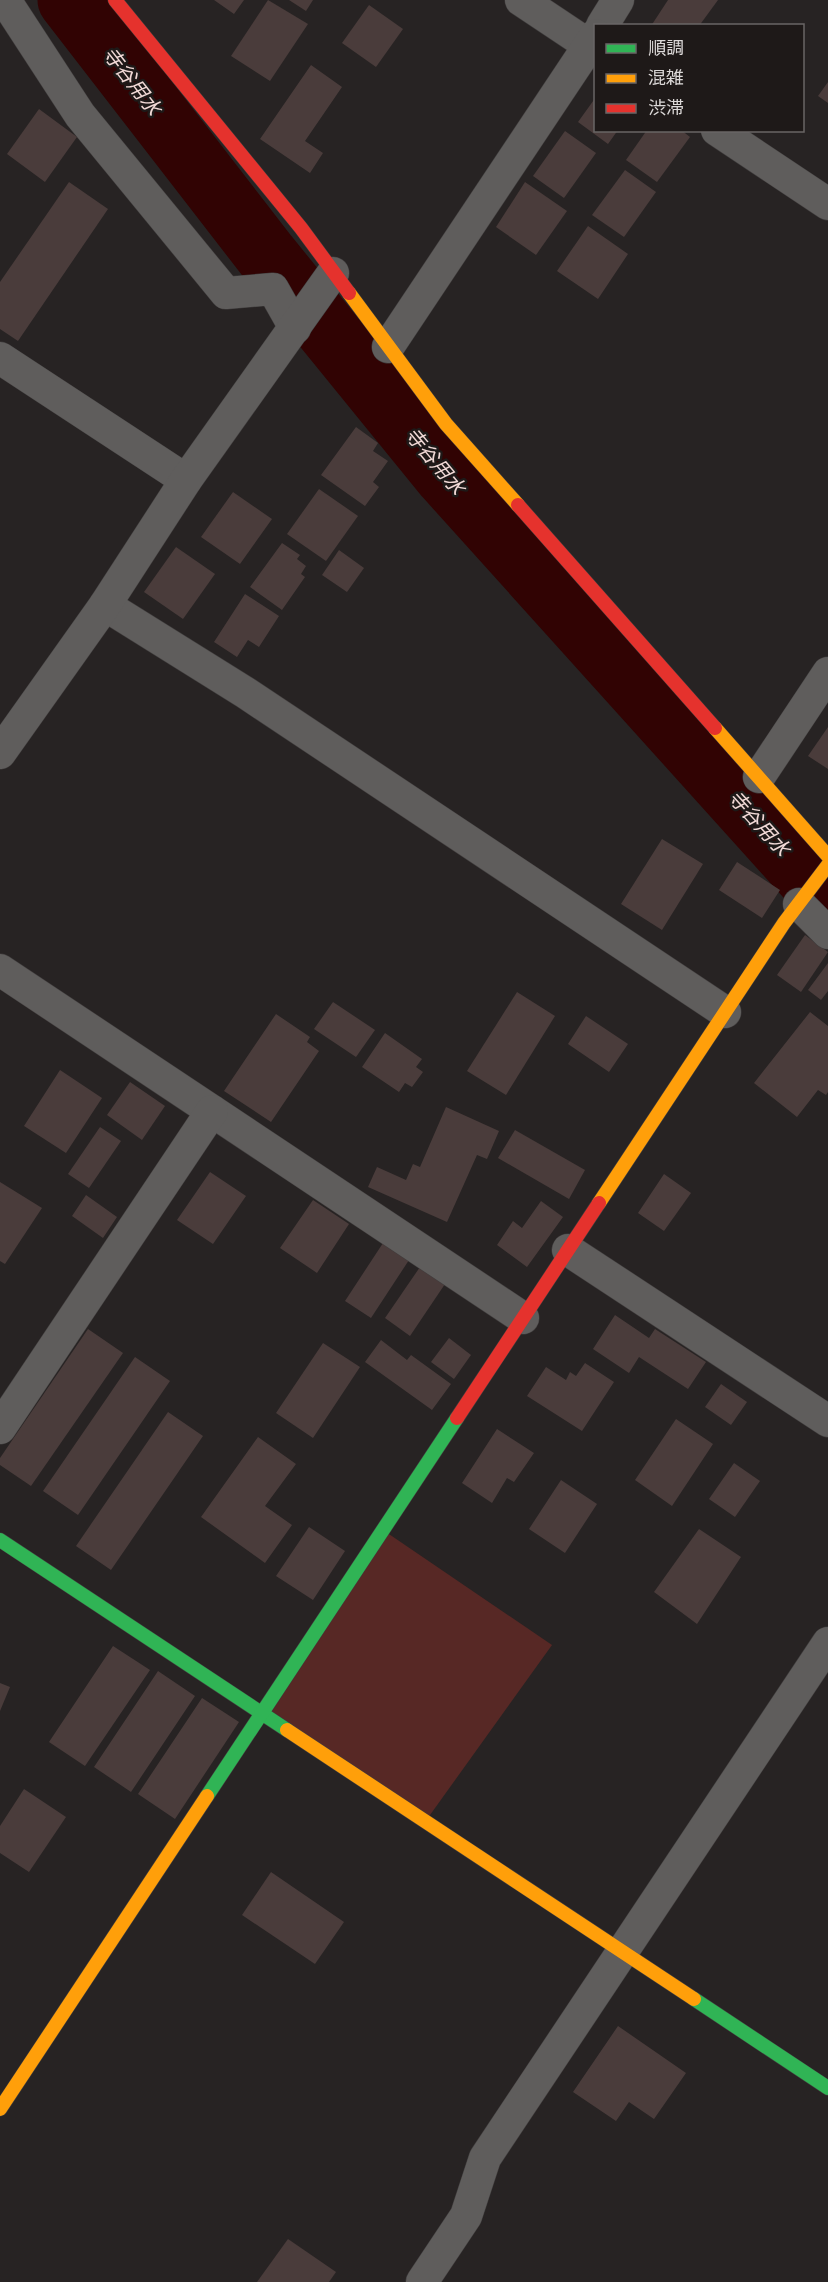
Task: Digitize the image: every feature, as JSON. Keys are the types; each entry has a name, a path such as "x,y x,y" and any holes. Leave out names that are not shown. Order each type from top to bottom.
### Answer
{"street":[{"path":"5,0 80,115 226,293 273,289 296,328"},
{"path":"116,0 301,228 446,424 828,856"},
{"path":"521,0 594,38"},
{"path":"604,24 618,0"},
{"path":"388,347 594,40"},
{"path":"720,132 828,204"},
{"path":"0,753 105,605 186,480 333,273"},
{"path":"0,358 186,480"},
{"path":"105,605 246,693 725,1012"},
{"path":"759,777 828,673"},
{"path":"0,2109 725,1012 828,865"},
{"path":"799,904 828,933"},
{"path":"0,970 523,1318"},
{"path":"0,1428 212,1111"},
{"path":"568,1251 828,1420"},
{"path":"0,1540 828,2088"},
{"path":"422,2282 466,2216 485,2158 828,1643"}],"shaded area":[{"path":"383,1530 552,1645 425,1822 262,1714"}],"building":[{"path":"214,0 244,0 234,14"},
{"path":"268,0 308,24 270,81 231,56"},
{"path":"289,0 313,0 306,11"},
{"path":"668,0 718,0 700,24 652,24"},
{"path":"369,5 403,29 376,67 342,43"},
{"path":"311,65 342,87 305,141 323,153 310,173 260,139"},
{"path":"828,82 828,103 818,96"},
{"path":"594,100 594,132 617,132 608,144 578,122"},
{"path":"39,109 77,137 45,182 7,154"},
{"path":"565,131 596,153 564,198 533,176"},
{"path":"646,132 684,132 690,137 657,182 626,160"},
{"path":"625,170 656,192 624,237 592,215"},
{"path":"69,182 108,209 18,341 0,329 0,282"},
{"path":"525,182 567,211 536,255 496,227"},
{"path":"588,226 628,254 598,299 557,271"},
{"path":"356,427 378,443 373,451 388,461 373,482 379,487 365,506 321,475"},
{"path":"319,489 358,516 326,561 287,534"},
{"path":"233,492 272,519 240,564 201,537"},
{"path":"282,543 300,555 297,559 306,566 301,574 305,577 282,610 250,587"},
{"path":"176,547 215,574 183,619 144,592"},
{"path":"339,550 364,568 347,592 322,575"},
{"path":"245,594 279,616 259,647 248,640 237,657 214,642"},
{"path":"828,727 828,769 808,756"},
{"path":"662,839 703,864 662,930 621,904"},
{"path":"737,862 780,890 762,918 719,890"},
{"path":"805,935 828,952 801,992 777,975"},
{"path":"828,963 828,991 821,1000 808,990"},
{"path":"517,992 555,1016 506,1095 467,1071"},
{"path":"333,1002 375,1030 356,1057 314,1029"},
{"path":"810,1012 828,1026 828,1092 826,1095 818,1090 797,1117 754,1083"},
{"path":"276,1014 310,1037 307,1042 319,1051 271,1122 224,1091"},
{"path":"586,1016 628,1044 609,1072 568,1044"},
{"path":"385,1033 422,1059 416,1067 423,1072 412,1087 405,1083 399,1092 362,1067"},
{"path":"60,1070 102,1098 66,1153 24,1126"},
{"path":"130,1082 165,1106 142,1140 107,1115"},
{"path":"446,1107 499,1131 487,1159 477,1155 447,1222 368,1187 377,1167 406,1180 413,1164 420,1167"},
{"path":"100,1127 121,1141 89,1188 68,1174"},
{"path":"515,1130 585,1170 569,1199 498,1158"},
{"path":"210,1172 246,1196 213,1244 177,1220"},
{"path":"664,1174 691,1193 664,1231 638,1213"},
{"path":"0,1182 42,1208 5,1264 0,1261"},
{"path":"86,1195 117,1217 103,1238 72,1216"},
{"path":"313,1200 349,1224 317,1273 280,1248"},
{"path":"541,1201 563,1217 527,1267 497,1245 513,1221 522,1228"},
{"path":"383,1243 409,1260 371,1318 345,1301"},
{"path":"420,1267 445,1284 410,1336 385,1318"},
{"path":"615,1315 649,1338 655,1329 706,1362 688,1389 639,1357 629,1373 593,1349"},
{"path":"88,1329 123,1353 31,1486 0,1465 0,1458"},
{"path":"449,1338 471,1355 454,1379 431,1362"},
{"path":"381,1340 407,1360 411,1355 451,1384 432,1410 365,1362"},
{"path":"323,1343 360,1367 313,1438 276,1413"},
{"path":"135,1357 170,1381 78,1515 43,1491"},
{"path":"585,1363 614,1382 582,1431 527,1396 546,1367 566,1380 570,1372 576,1376"},
{"path":"721,1384 747,1402 731,1425 705,1407"},
{"path":"168,1412 203,1436 111,1570 76,1546"},
{"path":"676,1419 713,1444 672,1506 635,1480"},
{"path":"497,1429 534,1453 514,1482 507,1478 492,1503 462,1483"},
{"path":"258,1437 296,1464 265,1506 292,1525 265,1563 201,1517"},
{"path":"734,1463 760,1481 735,1517 709,1499"},
{"path":"561,1480 597,1504 565,1553 529,1529"},
{"path":"309,1527 345,1551 313,1600 276,1576"},
{"path":"699,1529 741,1557 697,1624 654,1592"},
{"path":"113,1646 150,1670 85,1766 49,1742"},
{"path":"158,1671 195,1696 131,1792 94,1767"},
{"path":"0,1683 10,1687 0,1711"},
{"path":"202,1698 239,1722 175,1819 138,1794"},
{"path":"24,1789 66,1817 29,1872 0,1853 0,1826"},
{"path":"271,1872 344,1922 315,1964 242,1915"},
{"path":"618,2026 686,2073 654,2119 629,2102 616,2121 573,2092"},
{"path":"288,2239 336,2272 329,2282 257,2282"}],"waterway":[{"name":"寺谷用水","path":"69,0 267,256 446,476 828,900"}],"traffic: fast":[{"path":"207,1796 457,1418"},
{"path":"0,1540 287,1730"},
{"path":"694,1999 828,2088"}],"traffic: slow":[{"path":"349,293 446,424 518,505"},
{"path":"715,728 828,856"},
{"path":"599,1203 784,923 828,865"},
{"path":"287,1730 694,1999"},
{"path":"0,2109 207,1796"}],"traffic: jam":[{"path":"115,0 301,228 349,293"},
{"path":"518,505 715,728"},
{"path":"457,1418 599,1203"}]}
